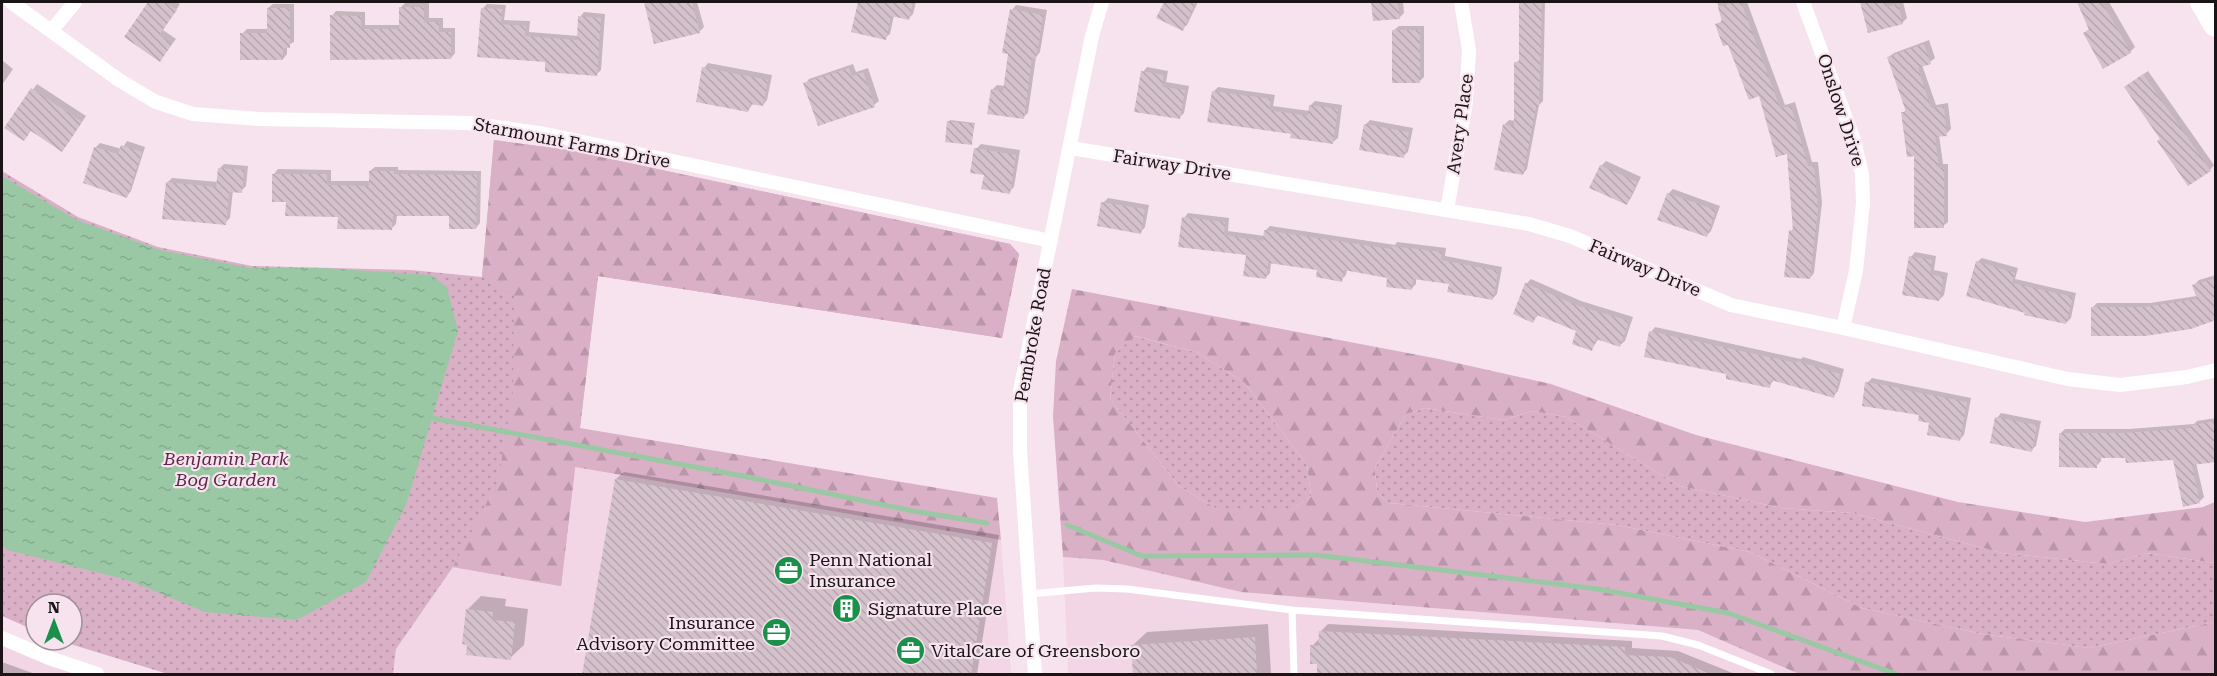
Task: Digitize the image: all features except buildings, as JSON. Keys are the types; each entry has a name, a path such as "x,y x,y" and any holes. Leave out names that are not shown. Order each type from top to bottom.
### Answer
{"highway":[{"path":"2203,2 2216,24"}],"street":[{"name":"Starmount Farms Drive","path":"11,2 119,80 156,102 192,114 260,119 469,123 545,134 1051,241"},
{"path":"52,30 75,2"},
{"name":"Pembroke Road","path":"1035,675 1019,416 1024,371 1092,36 1102,2"},
{"name":"Avery Place","path":"1447,210 1466,102 1468,50 1461,2"},
{"name":"Onslow Drive","path":"1803,2 1854,140 1862,174 1863,203 1856,271 1843,328"},
{"name":"Fairway Drive","path":"1071,148 1529,224 1570,236 1731,305 2078,380 2120,385 2187,377 2216,370"},
{"path":"2,638 97,675"}],"lane":[{"path":"1029,594 1096,588 1127,589 1292,610 1662,636 1698,645 1771,675"},
{"path":"1292,610 1294,675"}],"shaded area":[{"path":"575,467 1001,540 1011,674 393,674 396,649 453,567 560,585"},
{"path":"1063,557 1103,560 1241,592 1698,630 1799,674 1068,674"},
{"path":"2,644 74,674 2,674"}],"green space":[{"name":"Benjamin Park Bog Garden","path":"494,140 568,150 1010,244 1019,254 1002,338 598,276 561,586 453,567 396,649 393,674 168,674 84,648 84,592 24,592 24,626 2,616 2,171 78,217 158,247 252,266 411,270 482,277"},
{"path":"494,140 568,150 1010,244 1019,254 1002,338 598,276 580,428 997,498 1001,540 575,467 561,586 453,567 498,481 513,391 514,296 482,277"},
{"path":"1072,289 1439,359 1551,384 1696,435 1958,502 2085,522 2203,507 2215,502 2215,563 2146,553 2108,564 2002,553 1852,513 1781,508 1680,486 1566,417 1533,411 1503,420 1425,408 1406,414 1375,468 1377,493 1389,503 1617,525 1750,552 1862,608 1982,634 2089,648 2215,622 2215,674 1799,674 1698,630 1241,592 1103,560 1063,557 1053,416 1056,361","holes":["1135,336 1196,352 1245,383 1307,465 1311,496 1293,509 1217,509 1179,486 1110,399 1115,353"]},
{"path":"1134,336 1196,352 1245,383 1307,465 1311,496 1293,509 1217,509 1179,486 1110,399 1115,353"},
{"path":"1425,408 1503,420 1533,411 1566,417 1680,486 1781,508 1852,513 2002,553 2108,564 2146,553 2215,563 2215,622 2089,648 1982,634 1862,608 1750,552 1617,525 1389,503 1377,493 1375,468 1406,414"}],"water":[{"path":"2,176 77,220 160,250 250,268 323,268 431,275 447,287 458,331 406,505 366,582 297,620 205,612 128,580 7,550 2,545"}],"waterway":[{"path":"426,417 743,476 913,511 987,523"},
{"path":"1067,525 1142,556 1316,555 1598,589 1728,613 1896,674"}],"place":[{"name":"Penn National Insurance","path":"788,570"},
{"name":"Signature Place","path":"847,609"},
{"name":"Insurance Advisory Committee","path":"776,633"},
{"name":"VitalCare of Greensboro","path":"910,651"}]}
